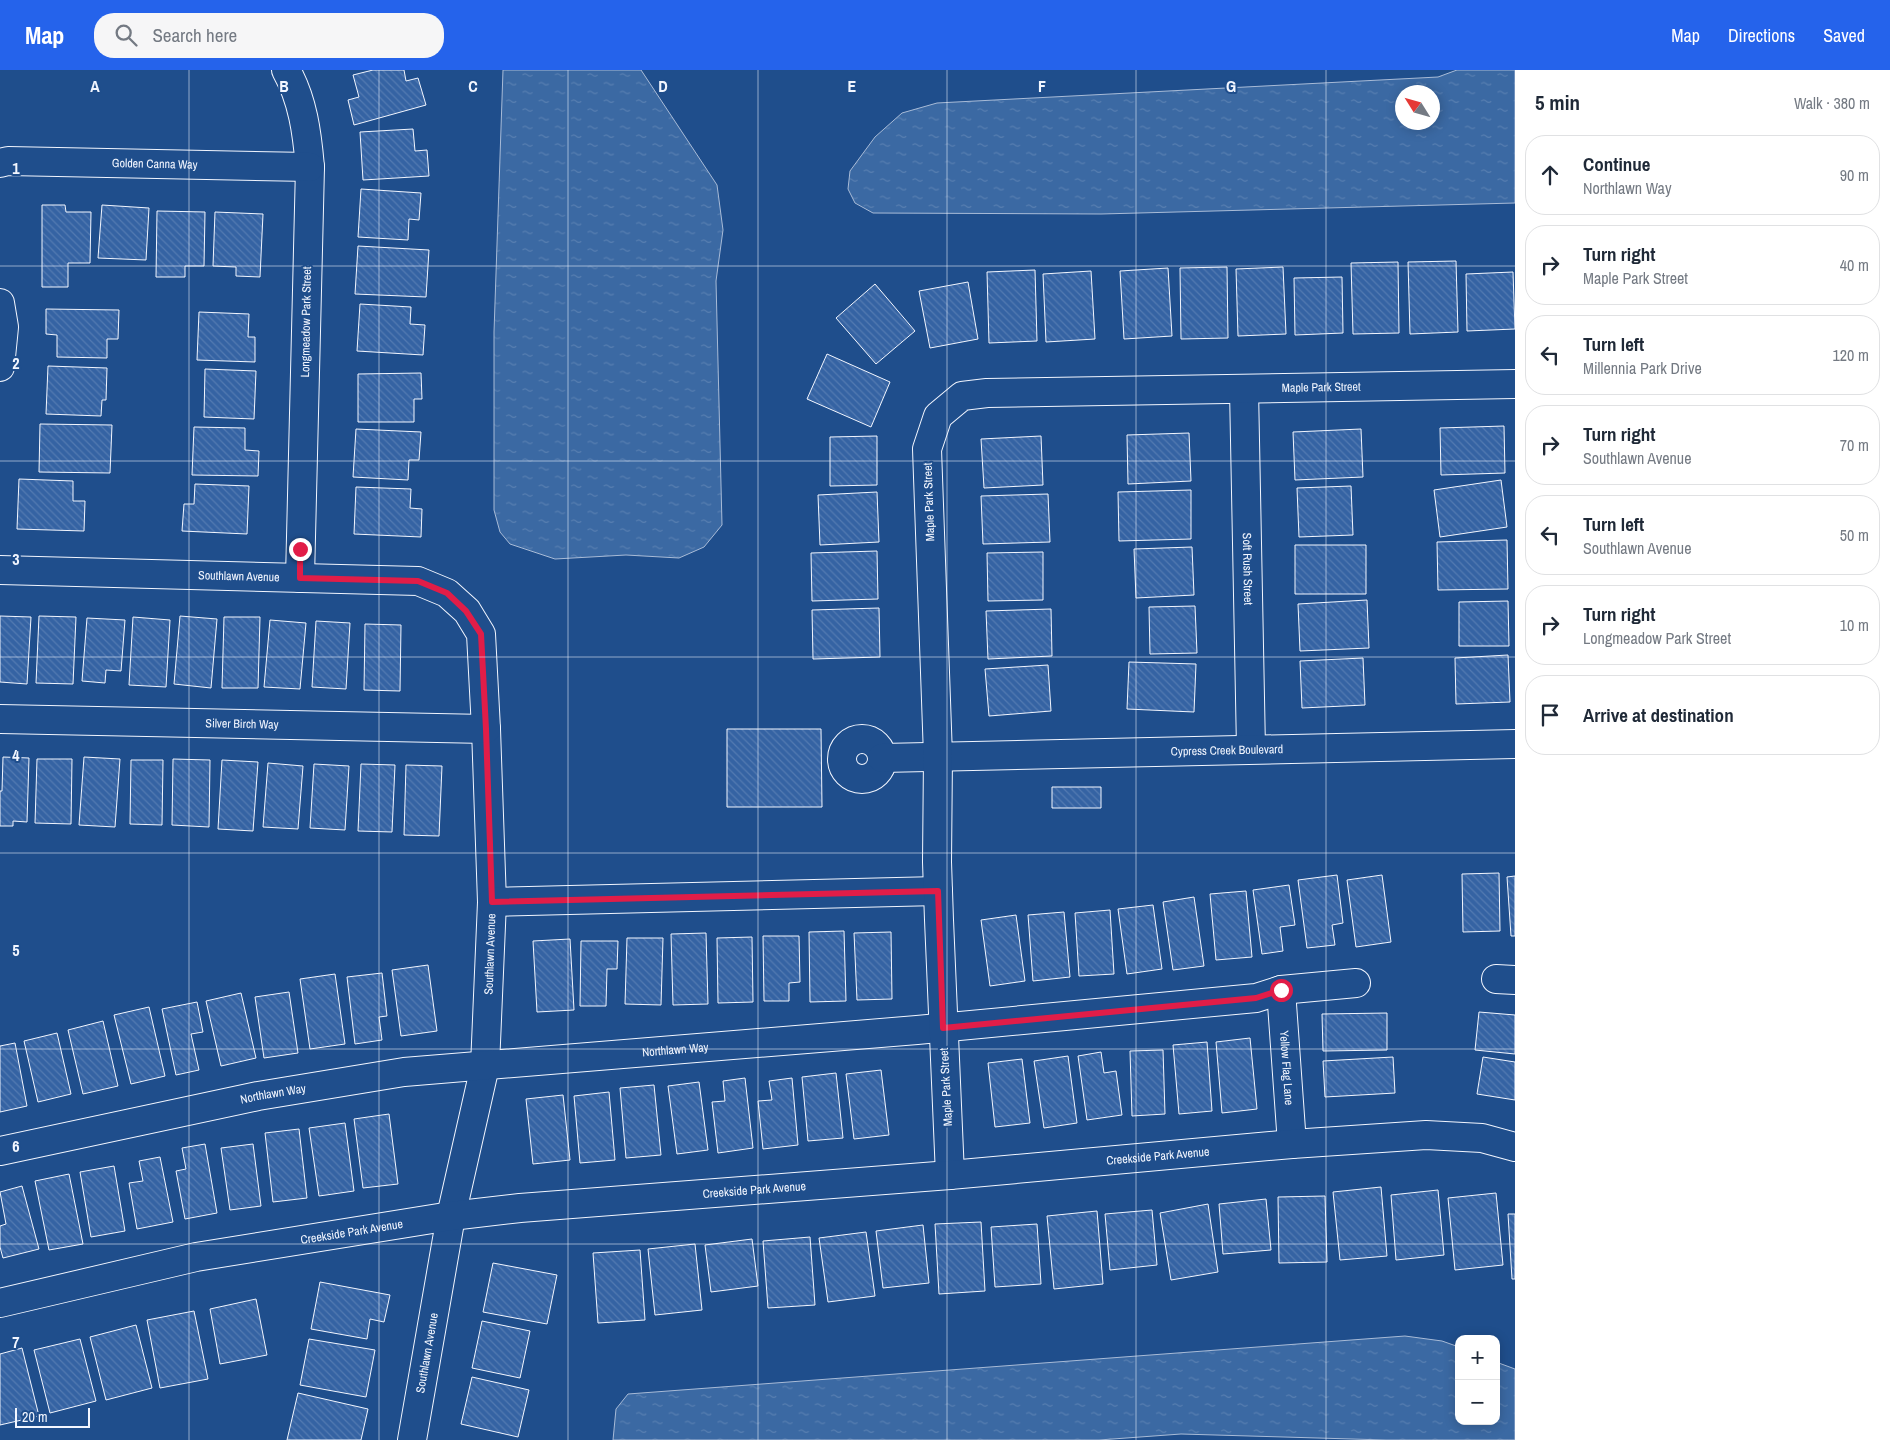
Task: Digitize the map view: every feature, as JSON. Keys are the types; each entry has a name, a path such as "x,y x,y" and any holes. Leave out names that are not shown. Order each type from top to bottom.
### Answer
{"street":[{"name":"Longmeadow Park Street","path":"286,70 294,83 306,123 310,167 300,578"},
{"name":"Golden Canna Way","path":"0,163 18,161 310,167"},
{"path":"0,303 4,327 0,366"},
{"name":"Maple Park Street","path":"950,1174 938,891 938,756 927,449 938,416 962,396 987,393 1515,384"},
{"name":"Soft Rush Street","path":"1244,389 1251,749"},
{"name":"Southlawn Avenue","path":"0,570 418,581 447,593 466,611 481,634 492,902 486,1066 451,1216 412,1440"},
{"name":"Silver Birch Way","path":"0,719 486,729"},
{"name":"Cypress Creek Boulevard","path":"882,758 1515,744"},
{"path":"492,902 938,891"},
{"name":"Northlawn Way","path":"0,1151 258,1096 404,1072 943,1028 1256,998 1281,990 1356,983"},
{"name":"Yellow Flag Lane","path":"1281,990 1292,1144"},
{"name":"Creekside Park Avenue","path":"0,1303 196,1257 451,1216 520,1208 950,1174 1292,1144 1426,1135 1482,1138 1515,1147"}],"water":[{"path":"503,70 641,70 717,185 723,230 716,281 722,525 704,547 679,558 626,555 555,559 510,544 500,532 494,510 494,332"},
{"path":"1457,70 1515,70 1515,203 1101,214 873,213 855,203 848,189 850,171 875,137 902,113 937,103 1438,77"},
{"path":"1405,1336 1442,1341 1455,1346 1455,1425 1500,1425 1500,1363 1515,1369 1515,1440 1386,1440 1181,1434 1099,1440 613,1440 616,1409 628,1394"}],"building":[{"path":"373,70 404,70 406,81 418,78 426,105 354,125 348,100 359,97 353,75"},
{"path":"413,129 415,151 427,150 429,176 363,180 360,132"},
{"path":"361,189 421,193 419,220 409,219 408,240 358,237"},
{"path":"42,205 65,205 66,212 91,212 90,263 68,263 68,287 42,287"},
{"path":"102,205 149,208 146,260 98,258"},
{"path":"157,211 205,212 204,266 185,266 185,277 156,277"},
{"path":"215,212 263,214 260,277 236,276 236,267 213,266"},
{"path":"358,246 429,250 426,297 355,294"},
{"path":"1456,261 1458,332 1410,334 1408,262"},
{"path":"1398,262 1399,333 1353,334 1351,263"},
{"path":"1227,267 1228,338 1181,339 1180,268"},
{"path":"1283,267 1286,334 1238,336 1236,269"},
{"path":"1168,268 1172,336 1124,339 1120,271"},
{"path":"1035,270 1037,341 989,343 987,272"},
{"path":"1091,271 1095,339 1046,342 1043,274"},
{"path":"1513,272 1515,329 1467,331 1466,274"},
{"path":"1342,277 1343,333 1295,335 1294,278"},
{"path":"968,282 978,339 930,348 919,291"},
{"path":"875,284 915,331 876,364 836,318"},
{"path":"360,304 411,307 410,324 425,325 423,355 357,351"},
{"path":"46,309 119,310 118,339 107,339 107,358 57,357 57,335 46,334"},
{"path":"199,312 249,314 248,337 255,337 255,362 197,360"},
{"path":"827,354 890,382 871,427 807,399"},
{"path":"48,366 107,368 106,400 102,400 101,416 46,414"},
{"path":"205,369 256,371 254,419 204,417"},
{"path":"421,373 422,399 414,399 414,422 358,422 358,374"},
{"path":"40,424 112,425 110,473 39,472"},
{"path":"1504,426 1505,473 1441,475 1440,428"},
{"path":"194,427 245,428 245,450 259,451 258,476 192,475"},
{"path":"356,429 421,432 419,460 409,460 408,480 353,477"},
{"path":"1361,429 1363,477 1295,480 1293,432"},
{"path":"1189,433 1191,481 1128,484 1127,435"},
{"path":"877,436 877,485 830,486 830,437"},
{"path":"1041,436 1043,485 984,488 981,439"},
{"path":"19,479 73,481 73,501 85,501 84,531 17,529"},
{"path":"1501,480 1507,527 1440,537 1434,490"},
{"path":"195,484 249,486 247,534 182,531 184,504 194,504"},
{"path":"1351,486 1353,535 1299,537 1297,488"},
{"path":"356,487 411,489 410,508 422,509 421,537 354,534"},
{"path":"1191,490 1191,539 1119,541 1118,492"},
{"path":"877,492 879,542 820,545 818,495"},
{"path":"1048,494 1050,542 983,544 981,496"},
{"path":"1507,540 1508,589 1438,590 1437,542"},
{"path":"1295,545 1366,545 1366,594 1295,594"},
{"path":"1192,547 1194,595 1136,598 1134,549"},
{"path":"877,551 878,599 812,601 811,553"},
{"path":"1043,552 1043,600 988,601 987,553"},
{"path":"1367,600 1369,648 1300,651 1298,604"},
{"path":"1508,601 1509,646 1459,646 1459,602"},
{"path":"1195,606 1197,653 1150,654 1149,607"},
{"path":"879,608 880,657 813,659 812,610"},
{"path":"1051,609 1052,656 988,659 986,611"},
{"path":"0,616 31,617 27,684 0,682"},
{"path":"39,616 76,617 73,684 36,683"},
{"path":"180,616 217,619 211,688 174,684"},
{"path":"133,617 170,620 166,687 129,685"},
{"path":"224,617 260,617 258,688 222,688"},
{"path":"87,618 125,620 121,671 106,670 105,683 82,681"},
{"path":"270,620 306,623 300,689 264,687"},
{"path":"316,621 350,623 346,689 312,687"},
{"path":"365,624 401,625 400,691 364,690"},
{"path":"1508,655 1510,702 1456,704 1455,658"},
{"path":"1363,658 1365,705 1302,708 1300,661"},
{"path":"1129,662 1196,664 1194,712 1127,709"},
{"path":"1048,665 1051,711 989,716 985,669"},
{"path":"727,729 821,729 822,807 727,807"},
{"path":"3,757 29,758 27,822 13,821 13,826 0,826 0,791 2,791"},
{"path":"84,757 120,759 115,827 79,825"},
{"path":"37,759 72,759 71,824 35,823"},
{"path":"173,759 210,760 209,827 172,825"},
{"path":"131,760 163,760 162,825 130,824"},
{"path":"222,760 258,762 253,831 218,829"},
{"path":"268,763 303,766 298,829 263,827"},
{"path":"314,764 349,766 345,830 310,828"},
{"path":"361,764 395,765 392,832 358,831"},
{"path":"406,765 442,766 439,836 404,835"},
{"path":"1052,787 1101,787 1101,808 1052,808"},
{"path":"1499,873 1500,931 1463,932 1462,874"},
{"path":"1337,875 1343,923 1332,925 1335,945 1307,948 1298,880"},
{"path":"1382,875 1391,942 1356,947 1347,880"},
{"path":"1515,876 1515,936 1511,936 1507,877"},
{"path":"1289,885 1295,925 1280,927 1283,951 1262,954 1253,890"},
{"path":"1246,891 1252,957 1216,960 1210,894"},
{"path":"1194,897 1204,966 1173,970 1163,902"},
{"path":"1153,905 1162,969 1127,974 1118,909"},
{"path":"1110,910 1114,974 1079,976 1075,913"},
{"path":"1064,912 1070,977 1033,981 1028,915"},
{"path":"1016,915 1025,981 990,986 981,920"},
{"path":"844,931 846,1001 810,1002 809,932"},
{"path":"891,932 892,999 857,1000 854,933"},
{"path":"706,933 708,1004 673,1005 671,934"},
{"path":"763,936 799,936 800,982 789,983 789,1001 764,1001"},
{"path":"752,937 753,1002 718,1003 717,938"},
{"path":"627,938 663,938 661,1005 625,1004"},
{"path":"570,939 574,1010 537,1012 533,941"},
{"path":"581,941 618,941 617,969 607,969 606,1006 580,1006"},
{"path":"428,965 437,1031 401,1036 392,970"},
{"path":"382,973 387,1016 379,1017 382,1040 355,1044 347,977"},
{"path":"335,974 345,1044 310,1049 300,979"},
{"path":"289,992 298,1053 264,1058 255,997"},
{"path":"241,993 256,1058 221,1066 206,1001"},
{"path":"197,1002 203,1032 191,1034 199,1070 176,1075 162,1009"},
{"path":"149,1007 165,1076 131,1084 114,1015"},
{"path":"1479,1012 1515,1015 1515,1054 1475,1050"},
{"path":"1387,1013 1387,1050 1323,1051 1322,1014"},
{"path":"103,1021 118,1086 83,1094 68,1030"},
{"path":"57,1033 71,1094 38,1102 24,1041"},
{"path":"1250,1038 1257,1109 1222,1113 1216,1042"},
{"path":"1207,1042 1212,1111 1179,1114 1173,1045"},
{"path":"15,1043 27,1106 0,1112 0,1046"},
{"path":"1163,1050 1165,1114 1132,1116 1130,1051"},
{"path":"1101,1052 1104,1073 1116,1071 1122,1115 1087,1120 1078,1056"},
{"path":"1068,1056 1077,1123 1044,1128 1034,1061"},
{"path":"1393,1057 1395,1093 1325,1097 1323,1061"},
{"path":"1483,1057 1515,1062 1515,1100 1477,1094"},
{"path":"1022,1059 1030,1123 995,1127 988,1063"},
{"path":"881,1070 889,1135 854,1139 846,1074"},
{"path":"836,1073 843,1138 808,1141 802,1077"},
{"path":"745,1078 753,1148 718,1153 712,1102 725,1101 723,1081"},
{"path":"792,1078 798,1145 763,1149 758,1101 772,1100 769,1081"},
{"path":"699,1082 708,1150 677,1154 668,1086"},
{"path":"654,1085 661,1155 626,1158 620,1088"},
{"path":"609,1092 615,1160 580,1163 574,1096"},
{"path":"563,1095 570,1160 533,1164 526,1099"},
{"path":"389,1114 398,1184 363,1188 354,1119"},
{"path":"345,1123 354,1191 319,1196 309,1128"},
{"path":"299,1129 307,1198 273,1202 265,1133"},
{"path":"205,1144 217,1213 185,1219 176,1171 186,1169 182,1148"},
{"path":"253,1144 261,1206 230,1210 221,1148"},
{"path":"160,1157 173,1222 137,1229 129,1183 143,1181 139,1161"},
{"path":"114,1166 125,1231 91,1237 80,1172"},
{"path":"69,1174 83,1244 49,1250 35,1181"},
{"path":"22,1186 39,1249 3,1258 0,1247 0,1226 6,1224 0,1192"},
{"path":"1381,1187 1387,1256 1340,1260 1333,1192"},
{"path":"1438,1190 1444,1255 1396,1260 1391,1195"},
{"path":"1496,1193 1503,1265 1455,1270 1448,1198"},
{"path":"1325,1196 1327,1262 1279,1263 1278,1197"},
{"path":"1266,1199 1271,1250 1223,1254 1219,1204"},
{"path":"1208,1204 1218,1272 1171,1280 1160,1213"},
{"path":"1152,1210 1157,1265 1110,1270 1105,1214"},
{"path":"1097,1211 1103,1284 1054,1289 1047,1216"},
{"path":"1508,1214 1515,1214 1515,1279 1512,1279"},
{"path":"981,1222 985,1291 939,1294 935,1224"},
{"path":"1037,1224 1041,1284 995,1287 991,1227"},
{"path":"923,1225 929,1283 883,1288 876,1231"},
{"path":"866,1232 875,1296 828,1302 819,1238"},
{"path":"810,1237 815,1305 768,1308 763,1241"},
{"path":"752,1239 758,1286 711,1292 705,1245"},
{"path":"695,1244 702,1310 655,1315 648,1249"},
{"path":"640,1250 645,1320 598,1323 593,1253"},
{"path":"493,1263 557,1275 547,1324 483,1312"},
{"path":"320,1282 390,1295 384,1322 370,1319 367,1339 311,1329"},
{"path":"256,1299 267,1355 220,1364 210,1309"},
{"path":"194,1311 208,1379 160,1388 147,1320"},
{"path":"482,1321 530,1331 520,1378 472,1368"},
{"path":"136,1325 152,1388 106,1400 90,1337"},
{"path":"80,1339 96,1401 50,1413 34,1350"},
{"path":"309,1339 375,1350 366,1397 300,1385"},
{"path":"22,1348 39,1416 0,1425 0,1354"},
{"path":"472,1377 529,1390 518,1437 461,1424"},
{"path":"298,1393 368,1409 361,1440 287,1440"}],"route":[{"path":"300,549 300,578 418,581 447,593 466,611 481,634 492,902 938,891 943,1028 1256,998 1281,990"}]}
